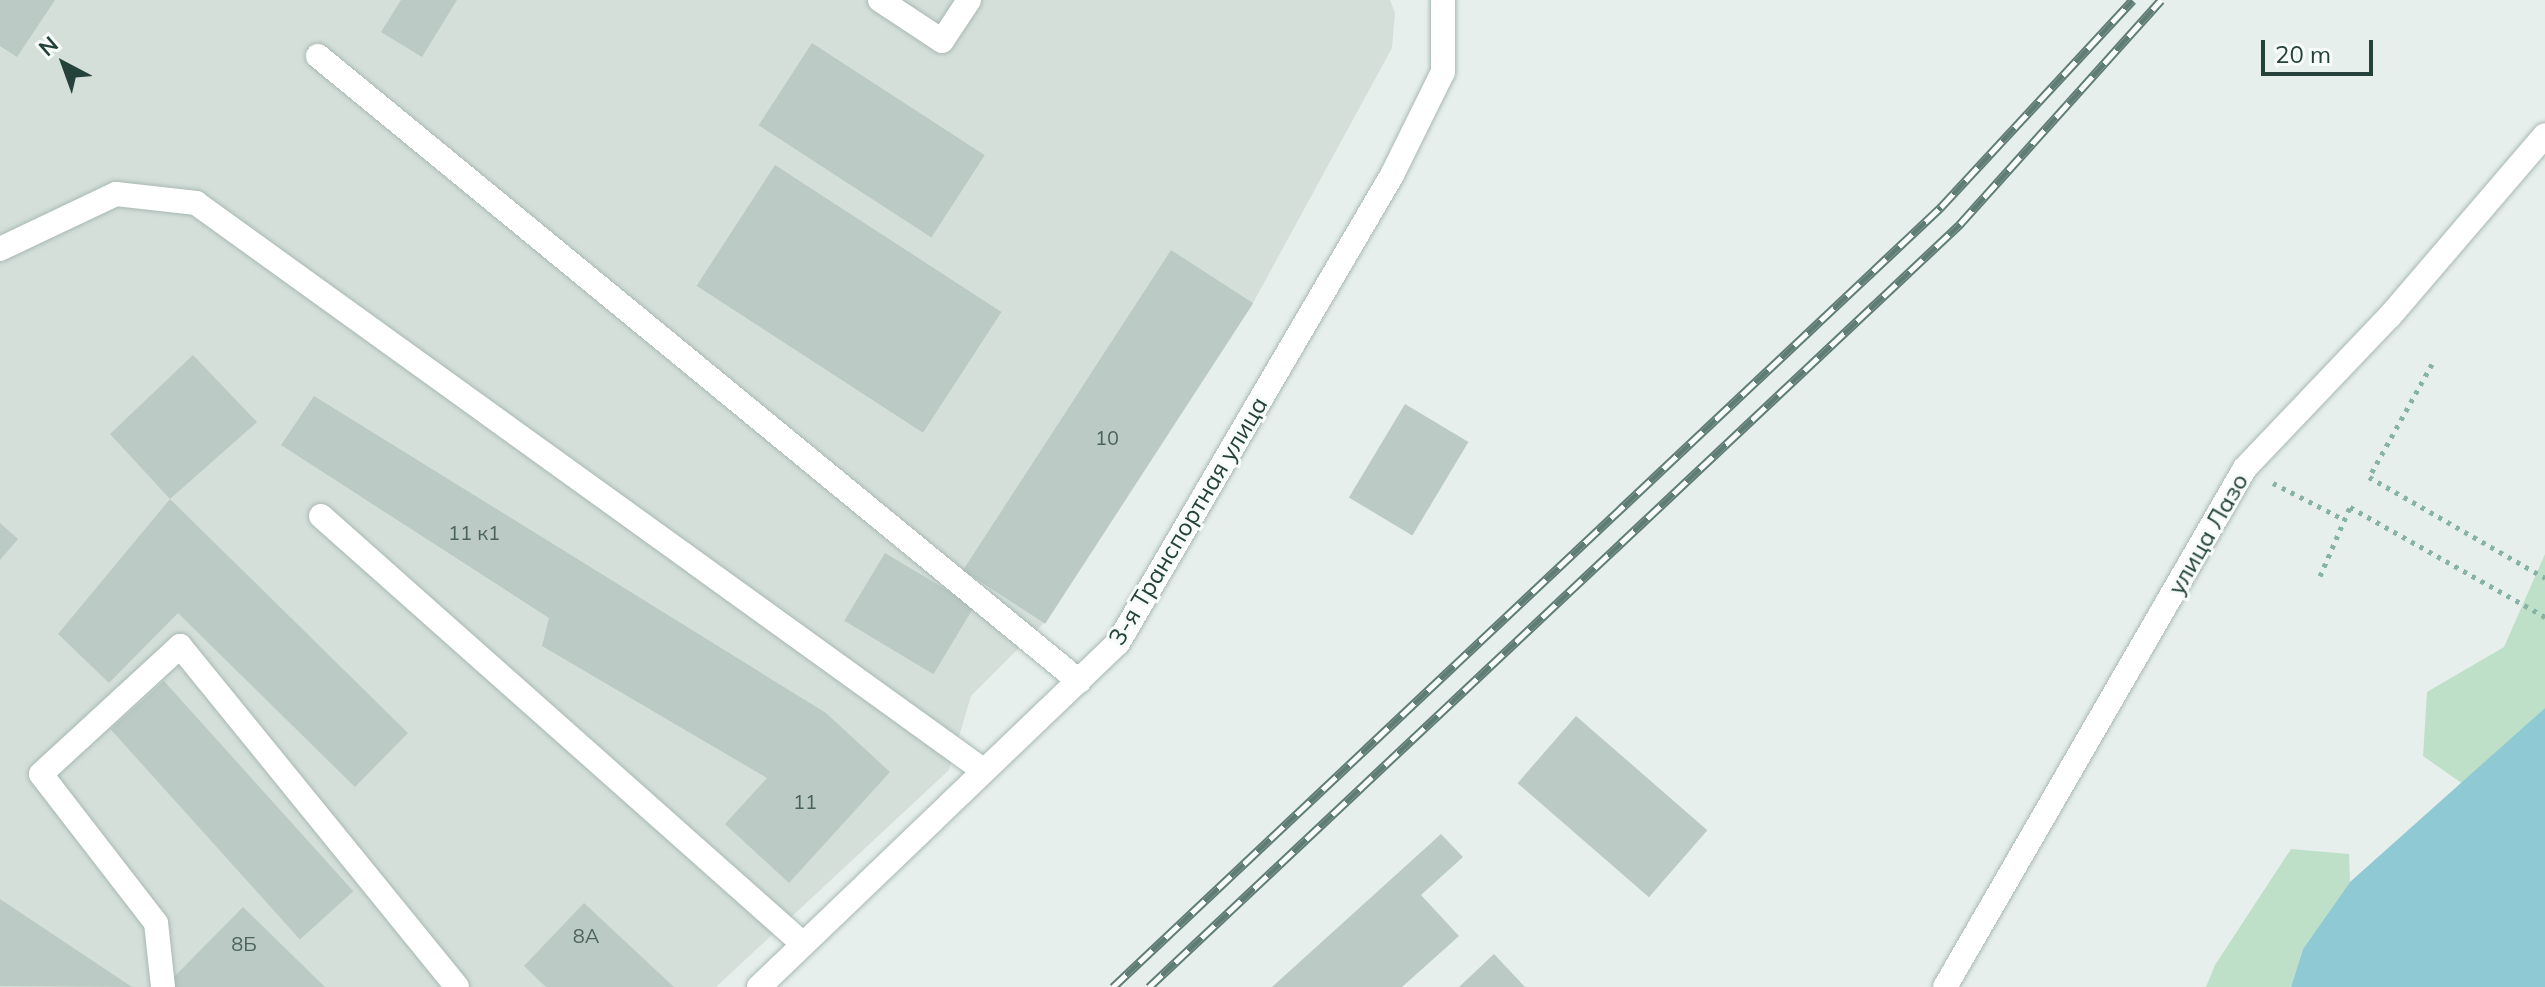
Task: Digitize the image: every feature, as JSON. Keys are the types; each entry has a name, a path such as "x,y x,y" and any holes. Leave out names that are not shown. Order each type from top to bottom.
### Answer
{"street":[{"path":"880,0 942,41 969,0"},
{"name":"3-я Транспортная улица","path":"759,987 1118,643 1392,175 1443,72 1443,0"},
{"path":"318,56 1079,681"},
{"name":"улица Лазо","path":"1945,987 2245,468 2390,316 2545,135"},
{"path":"0,249 116,194 196,203 984,771"},
{"path":"321,516 803,944"},
{"path":"163,987 156,923 41,774 180,646 457,987"}],"path":[{"path":"2432,364 2369,477 2545,578"},
{"path":"2285,489 2343,519"},
{"path":"2320,576 2350,507 2545,617"}],"shaded area":[{"path":"0,0 1390,0 1395,13 1392,48 1253,303 1044,623 971,696 949,770 716,987 0,987"}],"green space":[{"path":"2545,554 2545,708 2463,784 2423,756 2427,692 2504,647"},
{"path":"2291,849 2349,854 2350,882 2303,949 2291,987 2206,987 2215,965"}],"water":[{"path":"2545,708 2545,987 2291,987 2303,949 2350,882"}],"building":[{"path":"0,0 55,0 17,57 0,46"},
{"path":"401,0 457,0 422,57 381,32"},
{"path":"812,43 985,155 931,237 759,125"},
{"path":"775,165 1001,312 923,433 697,286"},
{"path":"1171,250 1253,303 1045,624 963,570"},
{"path":"193,355 257,422 170,499 110,434"},
{"path":"314,396 826,713 890,772 789,883 725,824 767,778 542,646 549,618 281,445"},
{"path":"1405,404 1468,442 1412,536 1349,497"},
{"path":"170,499 408,733 355,787 178,613 109,683 58,634"},
{"path":"0,523 18,539 0,560"},
{"path":"885,553 974,607 933,674 844,621"},
{"path":"164,681 353,891 300,939 110,729"},
{"path":"1576,716 1707,830 1649,897 1518,783"},
{"path":"1441,834 1463,857 1421,895 1459,936 1402,987 1272,987"},
{"path":"0,899 132,987 0,986"},
{"path":"584,903 674,987 546,987 524,966"},
{"path":"243,907 325,987 175,987 173,978"},
{"path":"1494,954 1525,987 1459,987"}],"railway":[{"path":"1113,987 1941,207 2133,0"},
{"path":"1149,987 1960,224 2161,0"}]}
